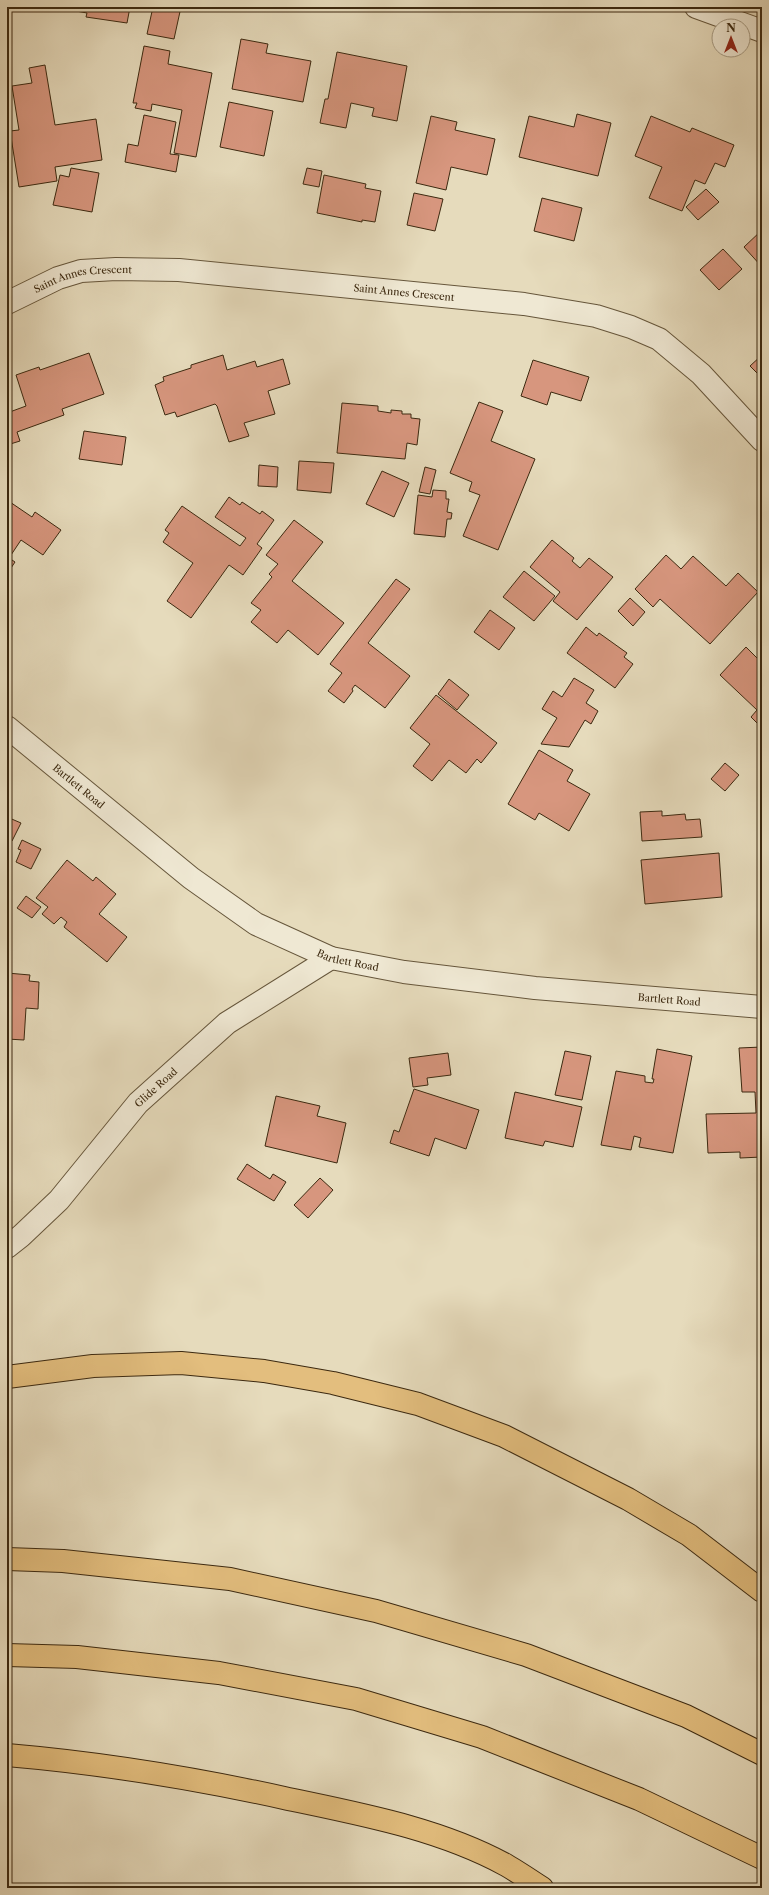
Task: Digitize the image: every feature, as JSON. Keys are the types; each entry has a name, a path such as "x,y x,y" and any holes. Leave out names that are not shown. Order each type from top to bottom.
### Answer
{"highway":[{"path":"7,1377 93,1366 181,1363 264,1371 333,1382 418,1404 504,1436 628,1500 689,1535 762,1591"},
{"path":"7,1559 63,1561 230,1579 376,1611 526,1655 686,1716 762,1754"},
{"path":"7,1655 77,1657 219,1674 356,1699 482,1737 639,1799 762,1858"},
{"path":"7,1755 70,1760 220,1784 379,1818 446,1838 506,1865 542,1888"}],"street":[{"path":"696,7 762,31"},
{"name":"Saint Annes Crescent","path":"7,303 58,278 81,271 132,269 179,270 509,303 596,316 631,327 659,339 701,374 762,440"},
{"name":"Bartlett Road","path":"7,727 191,878 256,924 331,958 404,972 535,988 762,1007"},
{"name":"Glide Road","path":"7,1246 22,1236 59,1200 138,1103 227,1023 331,958"}],"building":[{"path":"76,7 130,7 127,23 86,17 87,13 76,11"},
{"path":"153,7 181,7 174,39 147,34"},
{"path":"241,39 268,44 266,53 311,61 303,102 232,89"},
{"path":"144,46 170,51 168,64 212,73 196,157 174,153 182,110 152,104 151,111 135,108 137,103 133,103"},
{"path":"337,52 407,66 397,121 372,116 374,108 351,103 346,128 320,123 325,99 328,99"},
{"path":"45,65 55,125 96,119 102,160 55,167 57,181 19,187 10,131 19,130 12,86 32,83 29,68"},
{"path":"229,102 273,111 264,156 220,147"},
{"path":"577,114 611,123 598,176 519,157 529,116 574,127"},
{"path":"144,115 176,122 170,154 179,155 176,172 125,162 128,144 138,146"},
{"path":"431,116 457,122 455,130 495,139 487,175 451,167 446,190 416,183"},
{"path":"651,116 690,132 692,128 734,145 725,167 715,163 705,184 695,180 682,211 649,198 662,167 635,156"},
{"path":"71,168 99,173 92,212 53,205 60,175 69,177"},
{"path":"307,168 322,171 319,187 303,184"},
{"path":"324,175 366,184 365,188 381,191 375,222 362,220 362,222 317,213"},
{"path":"706,189 719,202 698,220 686,207"},
{"path":"414,193 443,199 435,231 407,225"},
{"path":"542,198 582,208 574,241 534,231"},
{"path":"762,230 762,267 744,247"},
{"path":"723,249 742,269 719,290 700,270"},
{"path":"89,353 104,394 62,409 64,415 17,432 20,441 7,445 7,413 26,406 16,375 39,367 40,370"},
{"path":"223,355 227,370 255,361 257,367 283,359 290,384 268,391 275,414 244,423 249,436 229,442 215,404 177,417 175,412 165,415 155,385 164,381 163,377 191,368 191,365"},
{"path":"762,355 762,378 750,366"},
{"path":"533,360 589,377 581,401 551,392 547,405 521,396"},
{"path":"479,402 503,411 491,441 535,459 498,550 463,536 480,495 469,491 472,482 450,473"},
{"path":"342,403 378,406 378,411 391,413 391,410 402,411 402,414 411,414 411,418 420,419 417,445 407,443 405,459 337,453"},
{"path":"84,431 126,437 122,465 79,459"},
{"path":"299,461 334,463 331,493 297,490"},
{"path":"259,465 278,467 277,487 258,486"},
{"path":"425,467 436,470 430,494 419,492"},
{"path":"382,471 409,483 394,517 366,504"},
{"path":"433,490 446,491 446,499 449,499 447,512 452,513 451,519 447,519 445,537 414,534 418,495 432,497"},
{"path":"229,497 240,505 242,502 260,514 262,511 274,520 257,544 262,548 243,575 229,565 191,618 167,601 193,563 163,542 169,533 165,530 182,506 240,546 246,538 215,517"},
{"path":"7,500 32,517 35,512 61,530 43,555 21,540 9,558 15,562 7,574"},
{"path":"294,520 323,542 292,581 344,623 318,655 288,630 277,643 251,622 261,610 251,603 272,577 269,574 278,564 266,555"},
{"path":"552,540 574,558 572,561 580,568 589,558 613,577 577,620 553,601 560,592 530,567"},
{"path":"666,555 681,569 693,556 726,586 738,573 758,592 710,644 660,599 653,607 635,589"},
{"path":"524,571 555,596 534,621 503,597"},
{"path":"396,579 410,589 368,643 410,676 385,708 355,685 352,689 353,691 344,703 328,691 342,673 330,664"},
{"path":"630,598 645,612 633,626 618,611"},
{"path":"490,610 515,628 499,650 474,632"},
{"path":"586,627 597,636 599,633 627,653 624,657 633,664 615,688 567,653"},
{"path":"746,647 762,663 762,728 751,717 757,710 720,675"},
{"path":"574,678 594,690 586,703 598,711 591,724 585,720 569,747 541,744 557,718 542,709 553,691 562,697"},
{"path":"449,679 469,695 457,710 438,694"},
{"path":"436,695 497,743 481,763 477,759 466,773 449,760 432,781 413,766 430,744 410,728"},
{"path":"539,750 573,770 567,781 590,794 569,831 539,813 535,820 508,804"},
{"path":"725,763 739,775 725,791 711,779"},
{"path":"662,811 662,816 685,814 686,820 700,819 702,837 642,841 640,812"},
{"path":"7,817 21,823 12,841 7,839"},
{"path":"22,840 41,849 31,869 16,862 21,850 18,849"},
{"path":"719,853 722,897 645,904 641,860"},
{"path":"67,860 93,881 96,877 116,894 99,914 127,937 107,962 64,927 67,922 61,917 54,924 42,914 48,907 36,898"},
{"path":"26,896 41,907 32,918 17,908"},
{"path":"7,973 30,975 29,981 39,982 38,1009 26,1008 24,1040 7,1039"},
{"path":"762,1047 762,1157 740,1158 740,1152 708,1153 706,1114 756,1113 755,1092 742,1092 739,1048"},
{"path":"657,1049 692,1056 673,1153 639,1147 641,1138 634,1136 631,1150 601,1145 616,1071 645,1076 645,1082 653,1083 654,1079 652,1079"},
{"path":"565,1051 591,1056 582,1100 555,1095"},
{"path":"448,1053 451,1075 427,1078 428,1085 413,1087 409,1058"},
{"path":"414,1089 479,1110 466,1149 435,1138 429,1156 390,1143 394,1130 399,1132"},
{"path":"515,1092 582,1107 573,1147 545,1141 543,1146 505,1138"},
{"path":"276,1096 320,1106 317,1116 346,1123 337,1163 265,1146"},
{"path":"247,1164 270,1179 273,1174 286,1182 274,1201 237,1179"},
{"path":"320,1178 333,1190 308,1218 294,1205"}]}
